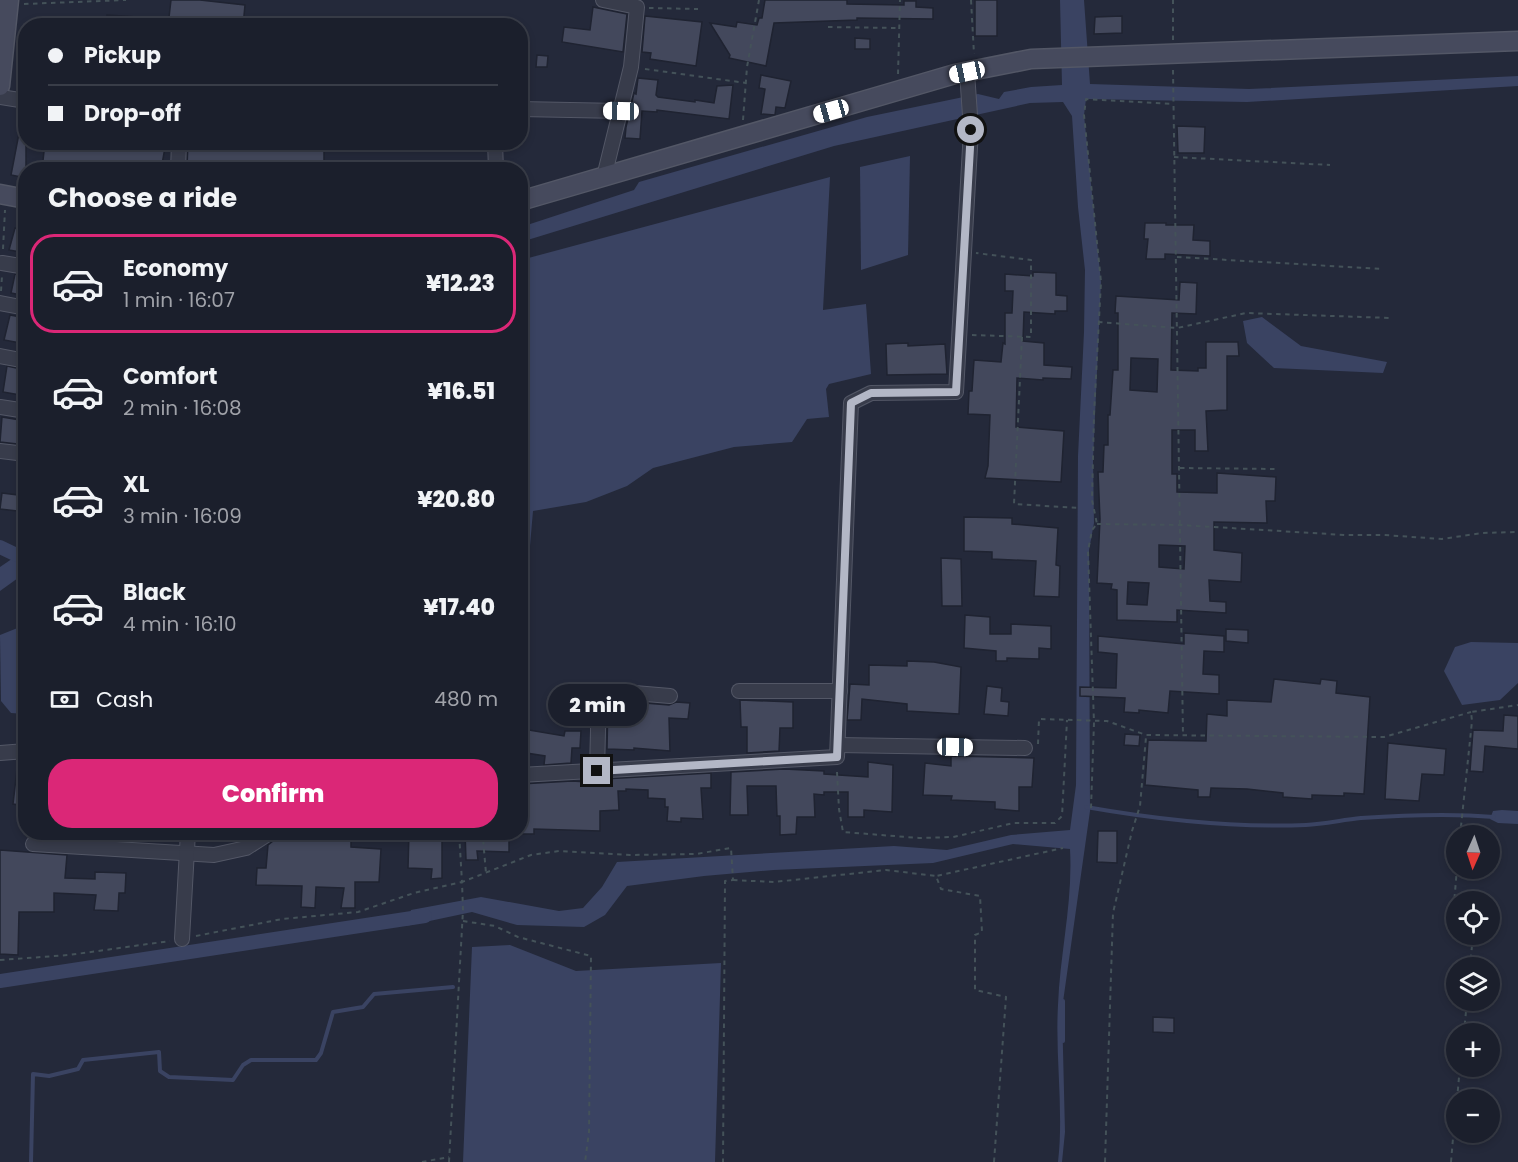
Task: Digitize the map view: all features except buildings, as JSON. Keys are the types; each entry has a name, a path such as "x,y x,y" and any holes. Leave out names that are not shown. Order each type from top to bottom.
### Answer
{"street":[{"path":"603,0 637,7 631,67 604,177"},
{"path":"0,86 9,2"},
{"path":"528,199 971,70 1031,59 1518,40"},
{"path":"837,751 851,403 871,393 956,392 971,130 971,70"},
{"path":"0,97 18,100"},
{"path":"528,109 621,111"},
{"path":"0,194 18,197"},
{"path":"2,262 18,265"},
{"path":"0,303 18,306"},
{"path":"0,356 18,359"},
{"path":"0,407 18,410"},
{"path":"0,451 18,453"},
{"path":"597,771 600,690 670,696"},
{"path":"739,691 840,691"},
{"path":"528,775 837,751 1025,748"},
{"path":"0,753 18,752"},
{"path":"182,939 187,840"},
{"path":"33,844 213,855 246,848 258,840"}],"path":[{"path":"9,2 126,0"},
{"path":"742,137 746,83 759,0"},
{"path":"897,92 900,0"},
{"path":"971,0 971,70"},
{"path":"1173,0 1183,736"},
{"path":"637,7 698,9"},
{"path":"828,27 899,28"},
{"path":"631,67 746,83"},
{"path":"1097,524 1092,500 1101,282 1084,115 1086,99 1173,104"},
{"path":"1174,157 1330,165"},
{"path":"959,335 1031,337 1031,260 964,252"},
{"path":"1176,257 1383,269"},
{"path":"1098,322 1177,328 1246,313 1390,318"},
{"path":"1022,337 1014,504 1079,508"},
{"path":"1180,468 1276,468"},
{"path":"1097,524 1181,525 1442,539 1482,533 1518,532"},
{"path":"1091,808 1094,721 1088,551 1092,530 1097,524"},
{"path":"1025,748 1037,748 1039,719 1107,721 1146,735 1384,737 1471,712 1518,705"},
{"path":"1461,825 1472,722 1471,712"},
{"path":"837,751 839,808 843,832 919,838 953,837 1014,823 1055,823 1062,816 1067,720"},
{"path":"1105,1162 1113,913 1140,806 1146,735"},
{"path":"449,1162 463,921 459,840"},
{"path":"483,840 486,873"},
{"path":"0,960 69,955 182,939 282,919 358,912 414,893 462,882 531,855 559,851 630,855 696,854 731,848 733,880"},
{"path":"723,1162 725,881 774,882 886,870 936,876 1063,848"},
{"path":"936,876 941,889 980,896 982,933 975,935 975,990 1006,997 994,1162"},
{"path":"463,921 495,926 518,937 591,956 589,1132 585,1162"},
{"path":"1450,1162 1452,1143"},
{"path":"422,1162 449,1157"}],"water":[{"path":"1060,0 1084,0 1090,84 1249,89 1518,76 1518,86 1247,102 1086,99 1084,115 1101,282 1093,460 1094,523 1089,550 1090,811 1062,1009 1065,1132 1062,1162 1058,1162 1060,1123 1058,1005 1070,888 1070,849 1013,844 933,863 774,870 627,886 605,915 584,927 517,925 472,912 406,926 411,910 481,897 559,911 583,908 602,887 617,862 894,846 947,850 1011,835 1070,830 1076,785 1078,456 1085,270 1072,116 1063,102 1030,103 834,146 528,240 528,225 634,190 639,182 867,117 978,94 999,99 1004,92 1062,85"},
{"path":"910,156 908,255 861,270 860,167"},
{"path":"830,177 823,310 866,304 871,374 829,384 826,389 829,417 807,419 792,442 734,447 653,468 627,486 586,502 533,511 530,546 528,546 528,258"},
{"path":"1262,317 1301,346 1387,362 1383,373 1274,368 1247,343 1243,321"},
{"path":"18,555 18,578 0,591 0,567"},
{"path":"18,628 18,714 11,713 1,701 0,635"},
{"path":"1471,642 1518,643 1518,683 1500,700 1462,705 1444,671 1455,647"},
{"path":"1493,811 1518,811 1518,824 1498,823 1490,819"},
{"path":"510,945 576,971 721,963 715,1162 463,1162 472,947"}],"waterway":[{"path":"0,547 18,556"},
{"path":"1086,807 1169,819 1278,826 1411,815 1494,817"},
{"path":"0,981 425,916"},
{"path":"31,1162 33,1074 49,1076 78,1069 83,1060 159,1052 160,1071 169,1077 233,1080 243,1065 251,1060 316,1060 321,1053 333,1012 363,1007 374,994 453,987"},
{"path":"1063,1001 1063,1041"}],"route":[{"path":"597,771 837,757 851,403 871,393 956,392 971,130"}]}
